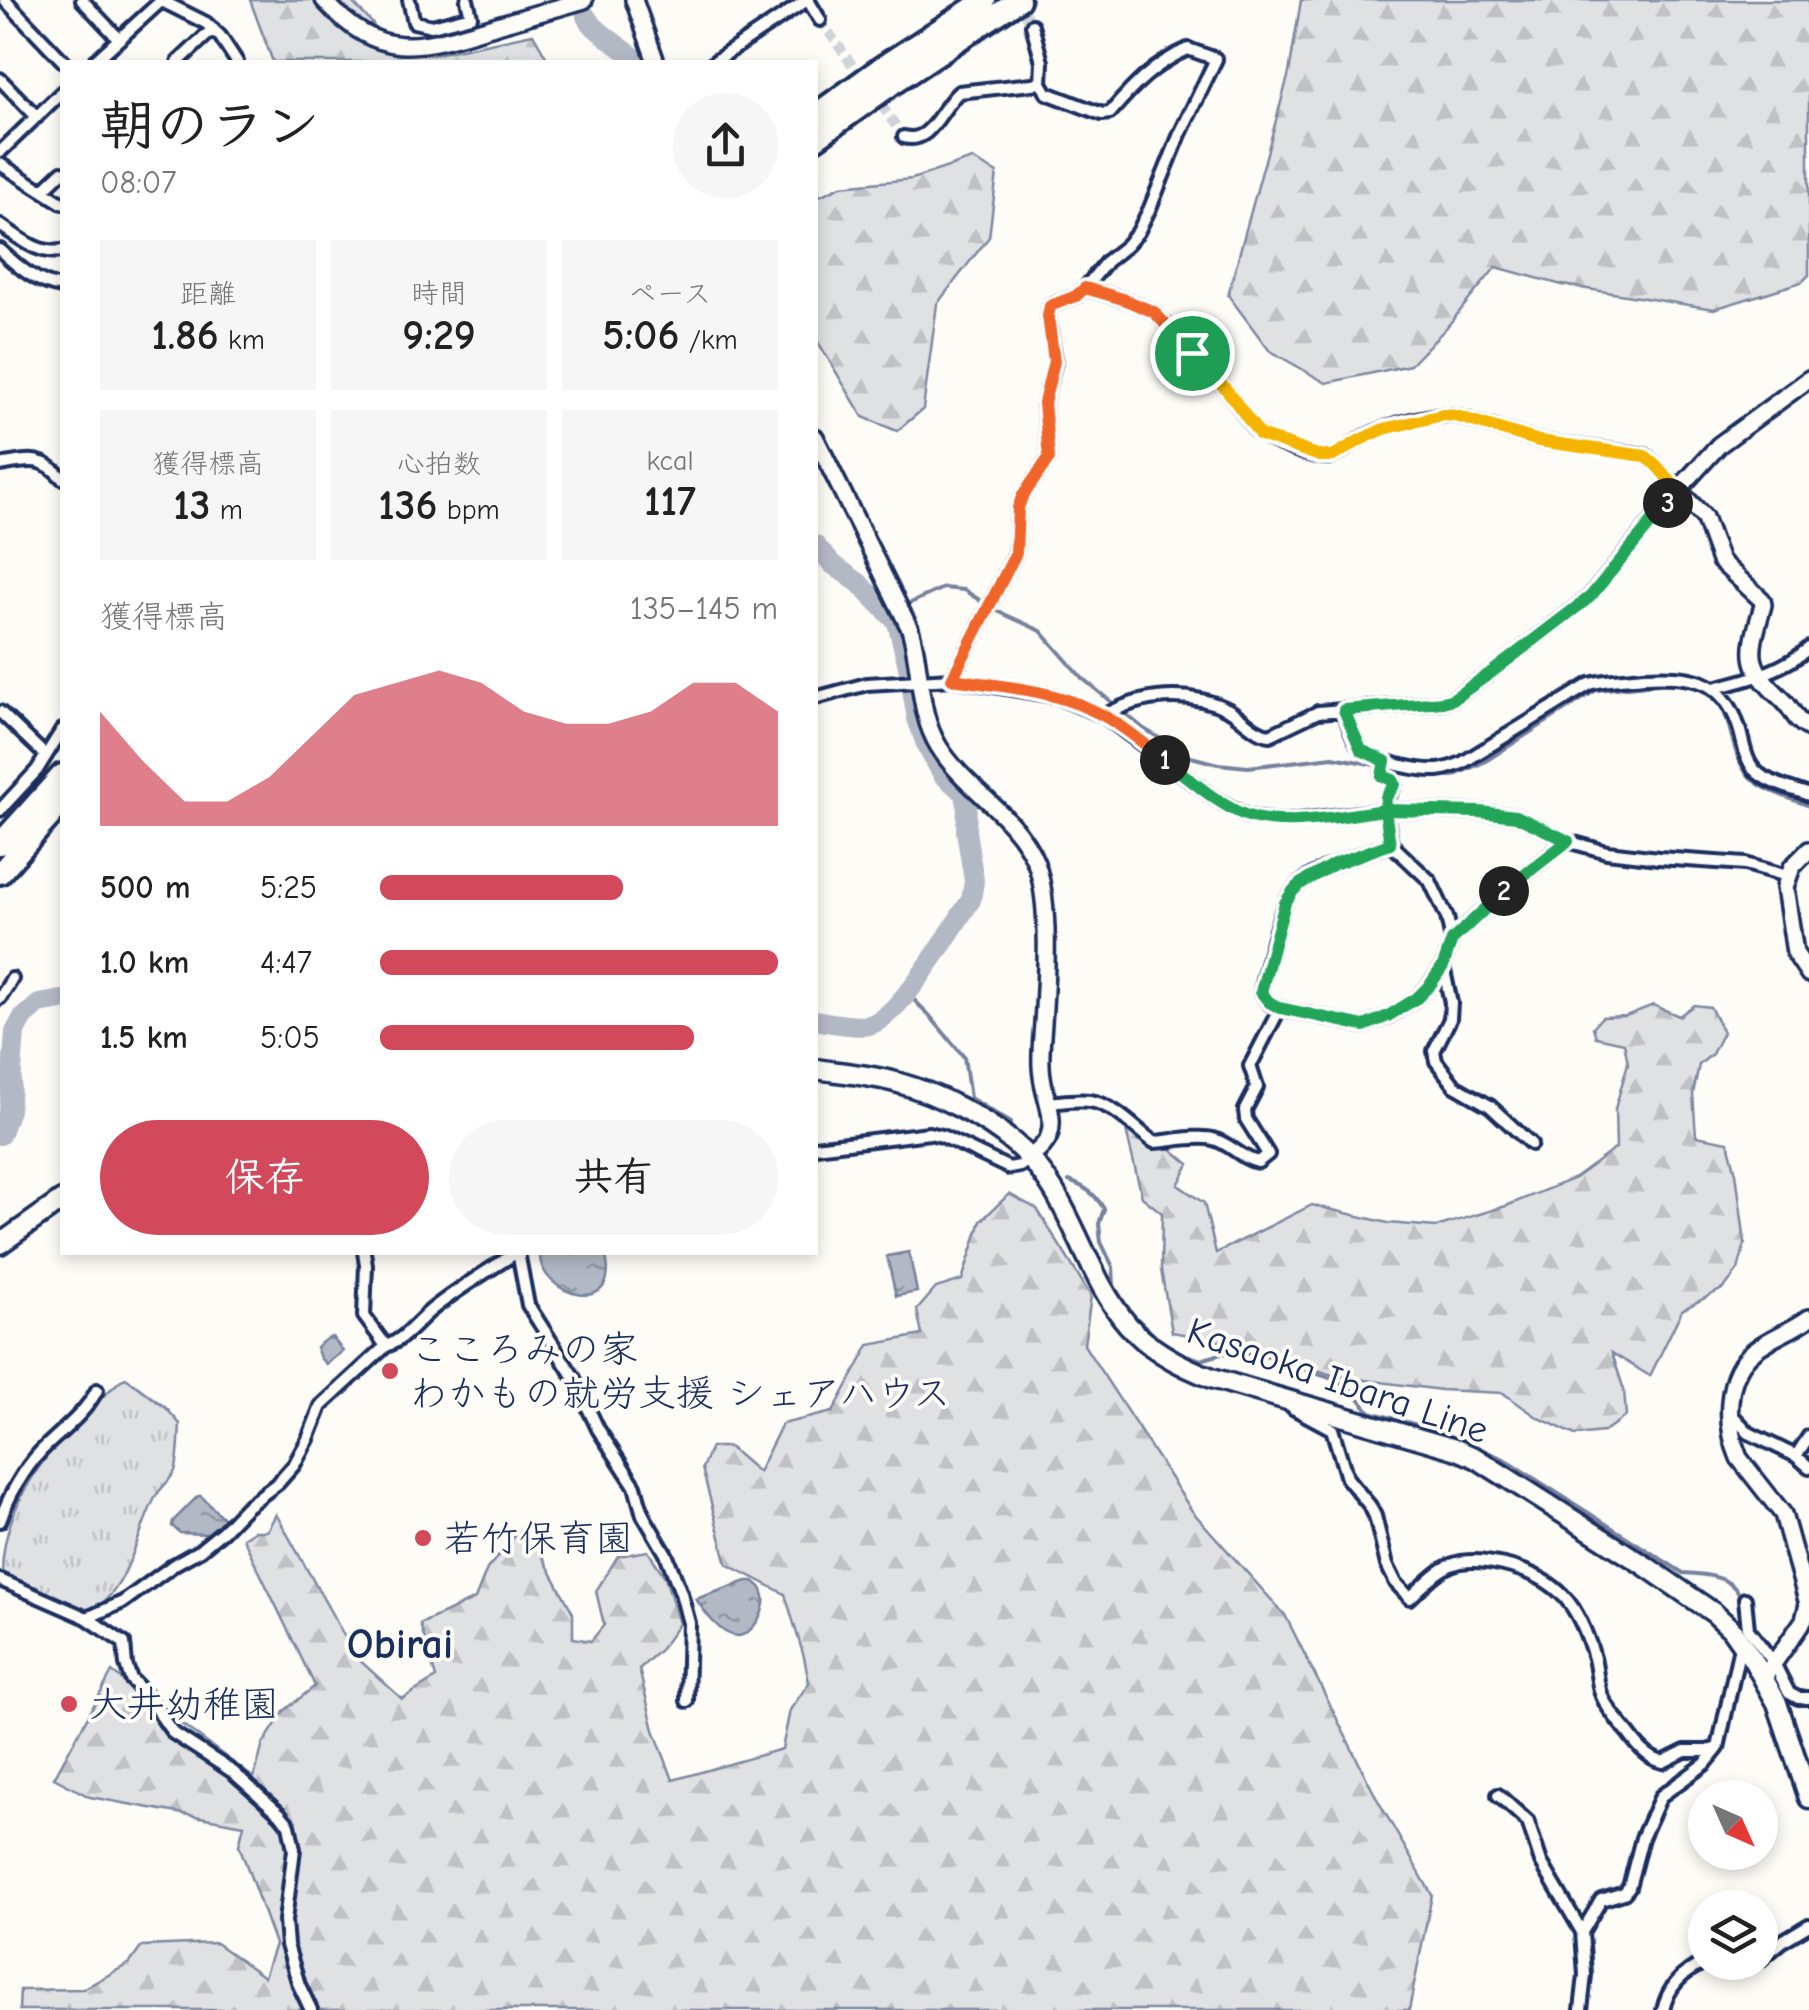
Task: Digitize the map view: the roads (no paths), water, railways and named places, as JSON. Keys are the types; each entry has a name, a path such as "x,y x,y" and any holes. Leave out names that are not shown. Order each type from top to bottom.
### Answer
{"highway":[{"path":"818,113 985,0"},
{"path":"818,137 1019,0"},
{"path":"0,844 60,777"},
{"path":"0,874 60,806"}],"main road":[{"path":"324,0 362,34 385,44 408,47 435,44 534,7 584,0"},
{"path":"634,0 655,60"},
{"path":"1809,379 1718,446 1678,490 1704,517 1720,561 1762,600 1752,656 1772,692 1786,703 1794,718 1809,728"},
{"path":"818,443 914,640 913,682 940,750 1010,825 1036,865 1045,930 1041,1065 1050,1135 1030,1159"},
{"path":"1809,850 1792,867 1785,887 1796,953 1809,974"},
{"name":"Kasaoka Ibara Line","path":"818,1069 898,1082 946,1101 1012,1142 1030,1159 1060,1201 1105,1291 1127,1323 1158,1351 1193,1371 1438,1442 1476,1458 1714,1613 1769,1670 1809,1798"},
{"path":"0,1244 60,1201"},
{"path":"1769,1670 1804,1620 1808,1604 1783,1514 1735,1449 1730,1413 1733,1378 1756,1349 1809,1318"}],"street":[{"path":"5,0 62,60"},
{"path":"82,0 119,40"},
{"path":"96,60 160,0 214,29 236,60"},
{"path":"409,0 414,22 432,26 472,16 468,0"},
{"path":"717,60 808,0 820,20"},
{"path":"952,679 1016,553 1022,497 1049,458 1044,403 1054,361 1050,306 1076,296 1138,232 1216,60 1188,49 1138,80 1110,113 1102,114 1047,93 1041,83 1042,62 1032,25"},
{"path":"180,60 214,29"},
{"path":"0,78 37,117"},
{"path":"904,137 915,140 924,136 959,92 1041,83"},
{"path":"0,152 60,94"},
{"path":"0,164 60,202"},
{"path":"43,190 60,174"},
{"path":"0,225 39,250 60,251"},
{"path":"0,250 48,285 60,287"},
{"path":"1085,288 1154,312 1226,389 1256,431 1289,447 1333,456 1384,429 1443,415 1456,416 1539,441 1645,456 1678,490 1590,597 1453,699 1308,716 1270,735 1262,734 1226,708 1198,701 1155,697 1108,714"},
{"path":"0,465 35,459 60,476"},
{"path":"1714,688 1787,664 1809,648"},
{"path":"1344,710 1361,750 1384,765 1428,770 1462,762 1573,693 1605,680 1694,678 1714,688 1730,708 1745,751 1760,775 1809,796"},
{"path":"818,697 867,684 952,679 1054,696 1108,714 1217,800 1248,816 1292,821 1385,810 1480,812 1516,816 1568,841 1624,854 1745,864 1788,876"},
{"path":"0,712 46,756"},
{"path":"0,810 37,770 60,733"},
{"path":"1384,765 1382,776 1395,784 1386,797 1390,844 1430,881 1447,917 1452,940"},
{"path":"1390,844 1334,864 1293,891 1285,903 1261,992 1269,1002 1280,1008 1364,1026 1375,1023 1417,998 1443,966 1452,940 1500,894 1568,841"},
{"path":"1443,966 1451,1003 1450,1019 1434,1050 1436,1061 1455,1086 1490,1106 1532,1144"},
{"path":"0,998 12,979"},
{"path":"1048,1103 1097,1102 1111,1108 1154,1142 1210,1138 1247,1160 1258,1162 1268,1154 1246,1119 1245,1110 1257,1086 1250,1066 1280,1008"},
{"path":"818,1147 929,1134 942,1136 1009,1168 1030,1159"},
{"path":"364,1255 364,1316 386,1346"},
{"path":"87,1618 123,1602 223,1532 294,1465 321,1406 429,1312 513,1255"},
{"path":"519,1255 528,1305 635,1486 643,1515 666,1554 682,1593 689,1623 686,1701"},
{"path":"0,1521 37,1455 97,1390"},
{"path":"1286,1400 1294,1410 1332,1429 1348,1478 1375,1516 1387,1565 1410,1598 1433,1575 1457,1561 1516,1568 1546,1582 1563,1592 1573,1606 1594,1658 1603,1699 1648,1755 1663,1762 1685,1751 1718,1748"},
{"path":"1730,1413 1750,1432 1809,1467"},
{"path":"1796,1456 1809,1436"},
{"path":"0,1580 87,1618 124,1642 126,1665 132,1678 173,1733 233,1772 288,1824 294,1849 287,1945 298,1984 311,2010"},
{"path":"1745,1599 1748,1628 1769,1670 1790,1693 1809,1698"},
{"path":"1582,1932 1601,1900 1630,1887 1649,1820 1661,1796 1705,1764 1718,1748 1741,1642"},
{"path":"1498,1795 1528,1822 1541,1862 1582,1932 1585,1975 1581,2010"},
{"path":"1778,1947 1809,1925"},
{"path":"1663,2010 1667,1995 1688,1971"}],"water":[{"path":"909,1252 917,1292 896,1296 887,1256"},
{"path":"540,1255 605,1255 608,1274 602,1288 592,1294 578,1294 564,1289 543,1268"},
{"path":"332,1337 343,1351 326,1364 316,1347"},
{"path":"198,1496 225,1520 207,1534 180,1533 172,1526 173,1521"},
{"path":"753,1581 762,1591 762,1613 749,1631 731,1635 713,1622 696,1599"}],"waterway":[{"path":"586,16 602,34 637,60"},
{"path":"818,548 897,622 917,719 927,747 943,775 965,794 974,881 971,900 938,950 910,990 882,1019 864,1026 818,1020"},
{"path":"904,606 943,588 964,590 993,609 1041,631 1082,678 1144,729 1191,757 1248,767 1333,757 1381,766"},
{"path":"1395,769 1414,775 1453,776 1484,762 1596,690 1679,682"},
{"path":"1707,690 1723,710 1738,758 1752,779 1809,806"},
{"path":"907,993 964,1057 970,1098 1011,1123"},
{"path":"0,1135 9,1110 15,1032 22,1019 39,1004 60,1000"},
{"path":"1069,1181 1090,1192 1104,1209 1099,1224 1101,1242 1113,1267 1114,1286 1129,1311 1158,1339 1201,1360 1224,1353 1260,1354 1336,1380 1355,1393 1370,1412 1435,1430 1502,1458 1683,1573 1726,1581 1741,1600"},
{"path":"1777,1681 1809,1764"}],"tunnel":[{"path":"1017,0 1032,25"},
{"path":"820,20 904,137"}],"place":[{"name":"こころみの家 わかもの就労支援 シェアハウス","path":"390,1371"},
{"name":"若竹保育園","path":"423,1538"},
{"name":"大井幼稚園","path":"69,1704"}],"district":[{"name":"Obirai","path":"400,1643"}]}
